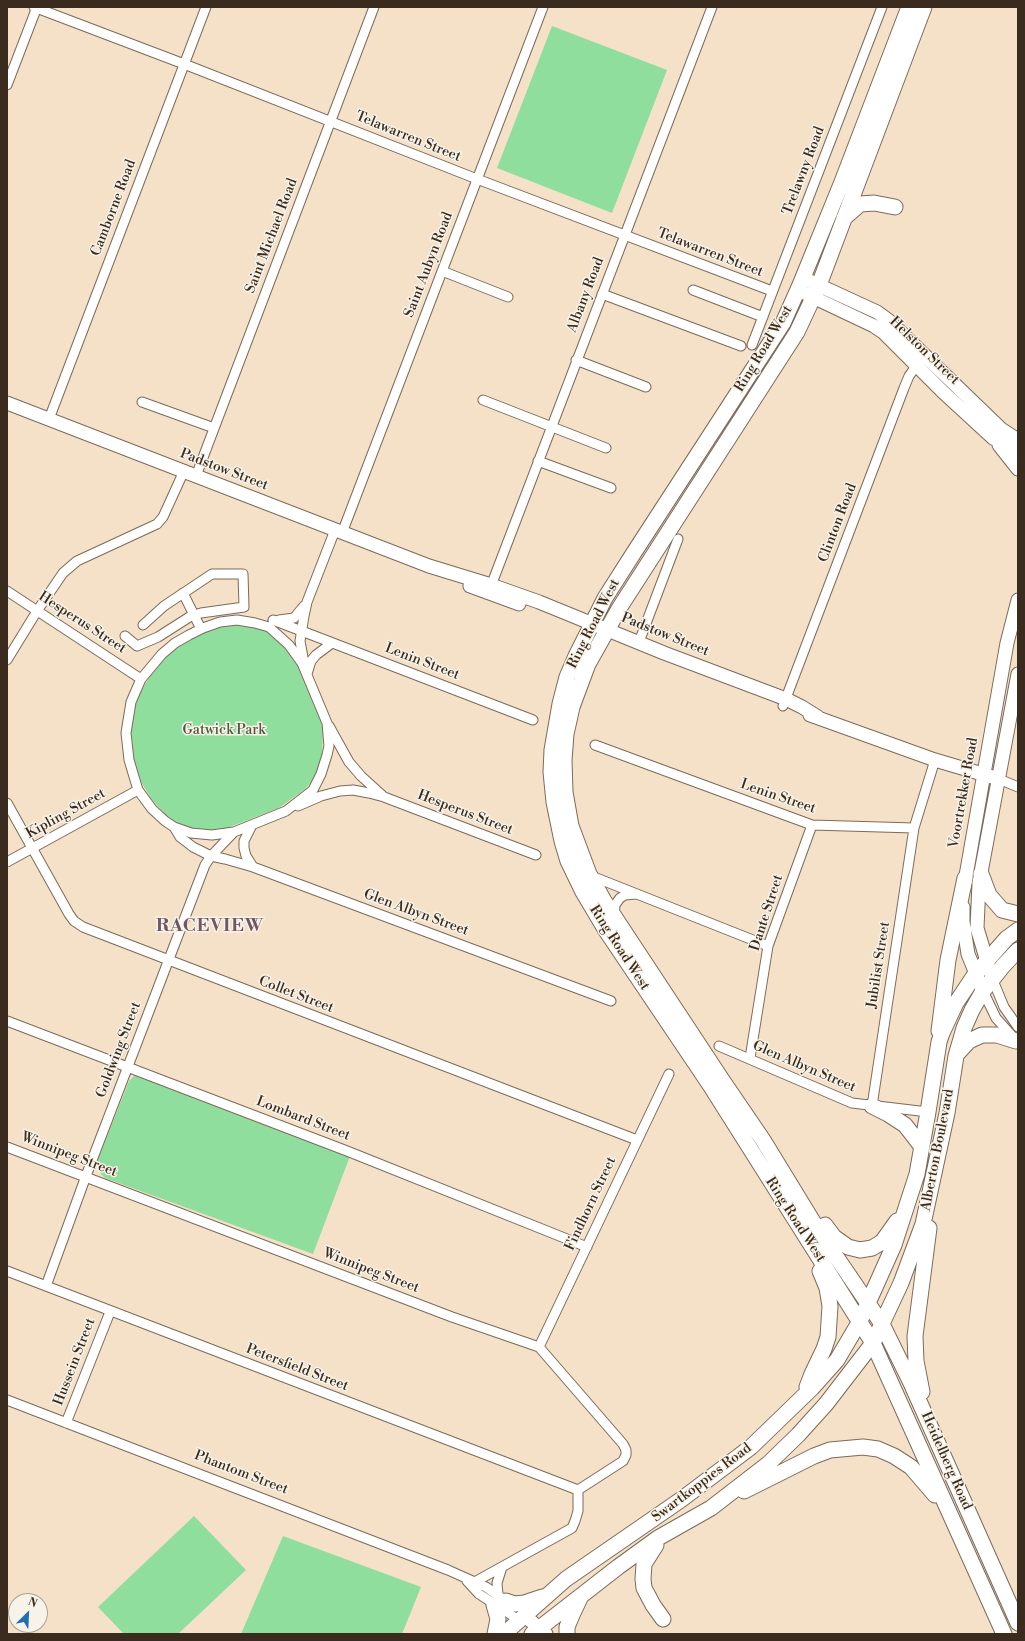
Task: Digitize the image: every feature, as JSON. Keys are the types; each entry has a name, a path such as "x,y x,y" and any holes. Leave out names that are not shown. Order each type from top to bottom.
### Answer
{"main road":[{"name":"Ring Road West","path":"869,1302 818,1230 763,1140 614,918 583,876 562,841 557,820 552,772 552,750 560,704 567,677 605,598 783,323 842,182 909,7"},
{"name":"Ring Road West","path":"860,1321 804,1236 710,1085 605,929 583,876 565,792 564,760 566,734 576,693 588,664 605,632 797,332 816,291 924,7"},
{"path":"843,218 860,204 874,203 895,207"},
{"path":"981,874 989,895 996,904 1002,910 1018,914"},
{"path":"939,1042 948,960 965,878"},
{"name":"Alberton Boulevard","path":"869,1302 894,1245 917,1174 939,1042 956,1003 981,967 1008,938 1018,930"},
{"name":"Alberton Boulevard","path":"882,1324 914,1250 923,1224 947,1113 956,1056 964,1028 972,1010 992,978 1018,950"},
{"path":"956,1056 969,1041 982,1035 1017,1036"},
{"path":"872,1106 905,1125 922,1147"},
{"path":"787,1181 806,1200 834,1237 848,1247 860,1250 872,1248 882,1242 906,1207"},
{"path":"927,1417 918,1373 915,1336 930,1224 931,1191"},
{"path":"804,1236 827,1288 830,1306 828,1337 820,1360 812,1374 804,1395"},
{"name":"Swartkoppies Road","path":"504,1634 566,1579 682,1499 751,1447 837,1360 860,1321 869,1302"},
{"name":"Heidelberg Road","path":"869,1302 882,1324 927,1417 1018,1623"},
{"name":"Heidelberg Road","path":"860,1321 873,1343 914,1432 1003,1633"},
{"name":"Swartkoppies Road","path":"539,1632 582,1596 658,1538 711,1508 768,1464 798,1435 826,1404 873,1343 882,1324"},
{"path":"711,1508 814,1456 830,1450 863,1447 878,1449 894,1456 911,1467 925,1481 950,1516"},
{"path":"663,1619 653,1605 644,1588 643,1571 648,1555 656,1544 672,1531"},
{"path":"996,1575 1018,1612"},
{"path":"495,1634 498,1619 499,1600 515,1604 524,1603 547,1595"},
{"path":"567,1634 567,1627 582,1596"}],"street":[{"name":"Telawarren Street","path":"36,7 477,179 772,291"},
{"path":"7,85 36,7"},
{"name":"Camborne Road","path":"49,419 206,7"},
{"name":"Saint Michael Road","path":"196,476 374,7"},
{"name":"Saint Aubyn Road","path":"307,602 339,531 442,271 543,7"},
{"name":"Albany Road","path":"490,589 576,360 712,7"},
{"name":"Trelawny Road","path":"752,345 882,7"},
{"path":"442,271 508,297"},
{"name":"Helston Street","path":"800,284 877,312 888,320 927,356 1001,429 1018,440"},
{"path":"693,290 763,317"},
{"name":"Helston Street","path":"816,291 874,326 892,340 992,438 1018,452"},
{"path":"602,294 741,346"},
{"name":"Clinton Road","path":"785,703 894,412 909,376 916,365 927,356"},
{"path":"576,360 646,387"},
{"path":"483,400 606,448"},
{"path":"142,402 214,428"},
{"name":"Padstow Street","path":"7,403 590,627 639,642 818,717 935,760 999,779 1018,787"},
{"path":"992,438 1018,469"},
{"path":"538,462 611,488"},
{"path":"7,660 63,573 77,561 156,524 163,517 184,471"},
{"path":"639,642 678,539"},
{"path":"125,636 137,646 158,638 193,615 244,607 244,574 212,574 164,606 143,625"},
{"name":"Hesperus Street","path":"7,591 141,679"},
{"path":"183,593 201,629"},
{"name":"Voortrekker Road","path":"992,978 968,954 963,922 965,878 1007,643 1018,600"},
{"path":"234,832 207,835 191,833 174,827 152,809 138,790 129,760 126,732 131,702 141,679 162,654 188,635 201,629 233,620 288,620 294,618 307,602"},
{"path":"286,811 312,790 321,774 329,746 327,723 306,671 301,646 301,630 307,602"},
{"path":"233,620 255,623 269,627 289,645 306,671"},
{"name":"Lenin Street","path":"273,620 533,720"},
{"name":"Padstow Street","path":"605,632 785,703"},
{"path":"306,671 316,655 332,643"},
{"name":"Voortrekker Road","path":"983,991 977,928 978,891 1018,674"},
{"name":"Hesperus Street","path":"327,723 349,762 361,776 384,797"},
{"name":"Lenin Street","path":"595,745 812,825 914,828"},
{"path":"914,828 935,760"},
{"name":"Kipling Street","path":"7,862 138,790"},
{"name":"Hesperus Street","path":"234,832 321,796 340,791 353,790 384,797 536,855"},
{"name":"Collet Street","path":"7,803 74,921 84,928 637,1140"},
{"path":"252,825 244,841 244,848 246,856 253,867"},
{"name":"Dante Street","path":"750,1058 768,946 812,825"},
{"name":"Glen Albyn Street","path":"174,827 180,837 193,847 211,856 253,867 611,1001"},
{"name":"Jubilist Street","path":"872,1106 914,828"},
{"name":"Goldwing Street","path":"46,1286 86,1176 205,865 211,856 234,832"},
{"path":"583,876 636,894 768,946"},
{"path":"614,918 615,905 620,898 625,895 636,894"},
{"path":"992,978 1017,1036"},
{"path":"983,991 996,1018 1017,1036"},
{"name":"Lombard Street","path":"7,1021 347,1150 586,1247"},
{"name":"Glen Albyn Street","path":"719,1046 852,1103 928,1112"},
{"name":"Findhorn Street","path":"539,1346 669,1074"},
{"name":"Winnipeg Street","path":"7,1147 444,1314 539,1346"},
{"name":"Petersfield Street","path":"7,1271 110,1312 578,1490"},
{"name":"Hussein Street","path":"66,1423 110,1312"},
{"path":"473,1583 572,1528 578,1511 578,1490 623,1461 626,1455 626,1450 623,1444 539,1346"},
{"name":"Phantom Street","path":"7,1400 463,1577 473,1583 480,1594 499,1600 539,1632"},
{"path":"499,1600 497,1583 502,1567"}],"green space":[{"path":"552,26 667,70 612,213 497,168"},
{"name":"Gatwick Park","path":"237,623 265,630 283,643 295,658 319,715 323,729 322,758 313,780 305,789 279,808 222,830 195,830 182,826 171,820 152,800 141,782 133,757 131,732 134,709 140,693 150,676 164,658 177,647 196,635 218,626"},
{"path":"140,1075 350,1156 313,1254 105,1178 100,1173 97,1162 129,1081 134,1076"},
{"path":"194,1516 246,1570 178,1634 124,1634 98,1607"},
{"path":"283,1536 421,1587 402,1634 241,1634"}],"district":[{"name":"RACEVIEW","path":"210,927"}]}
